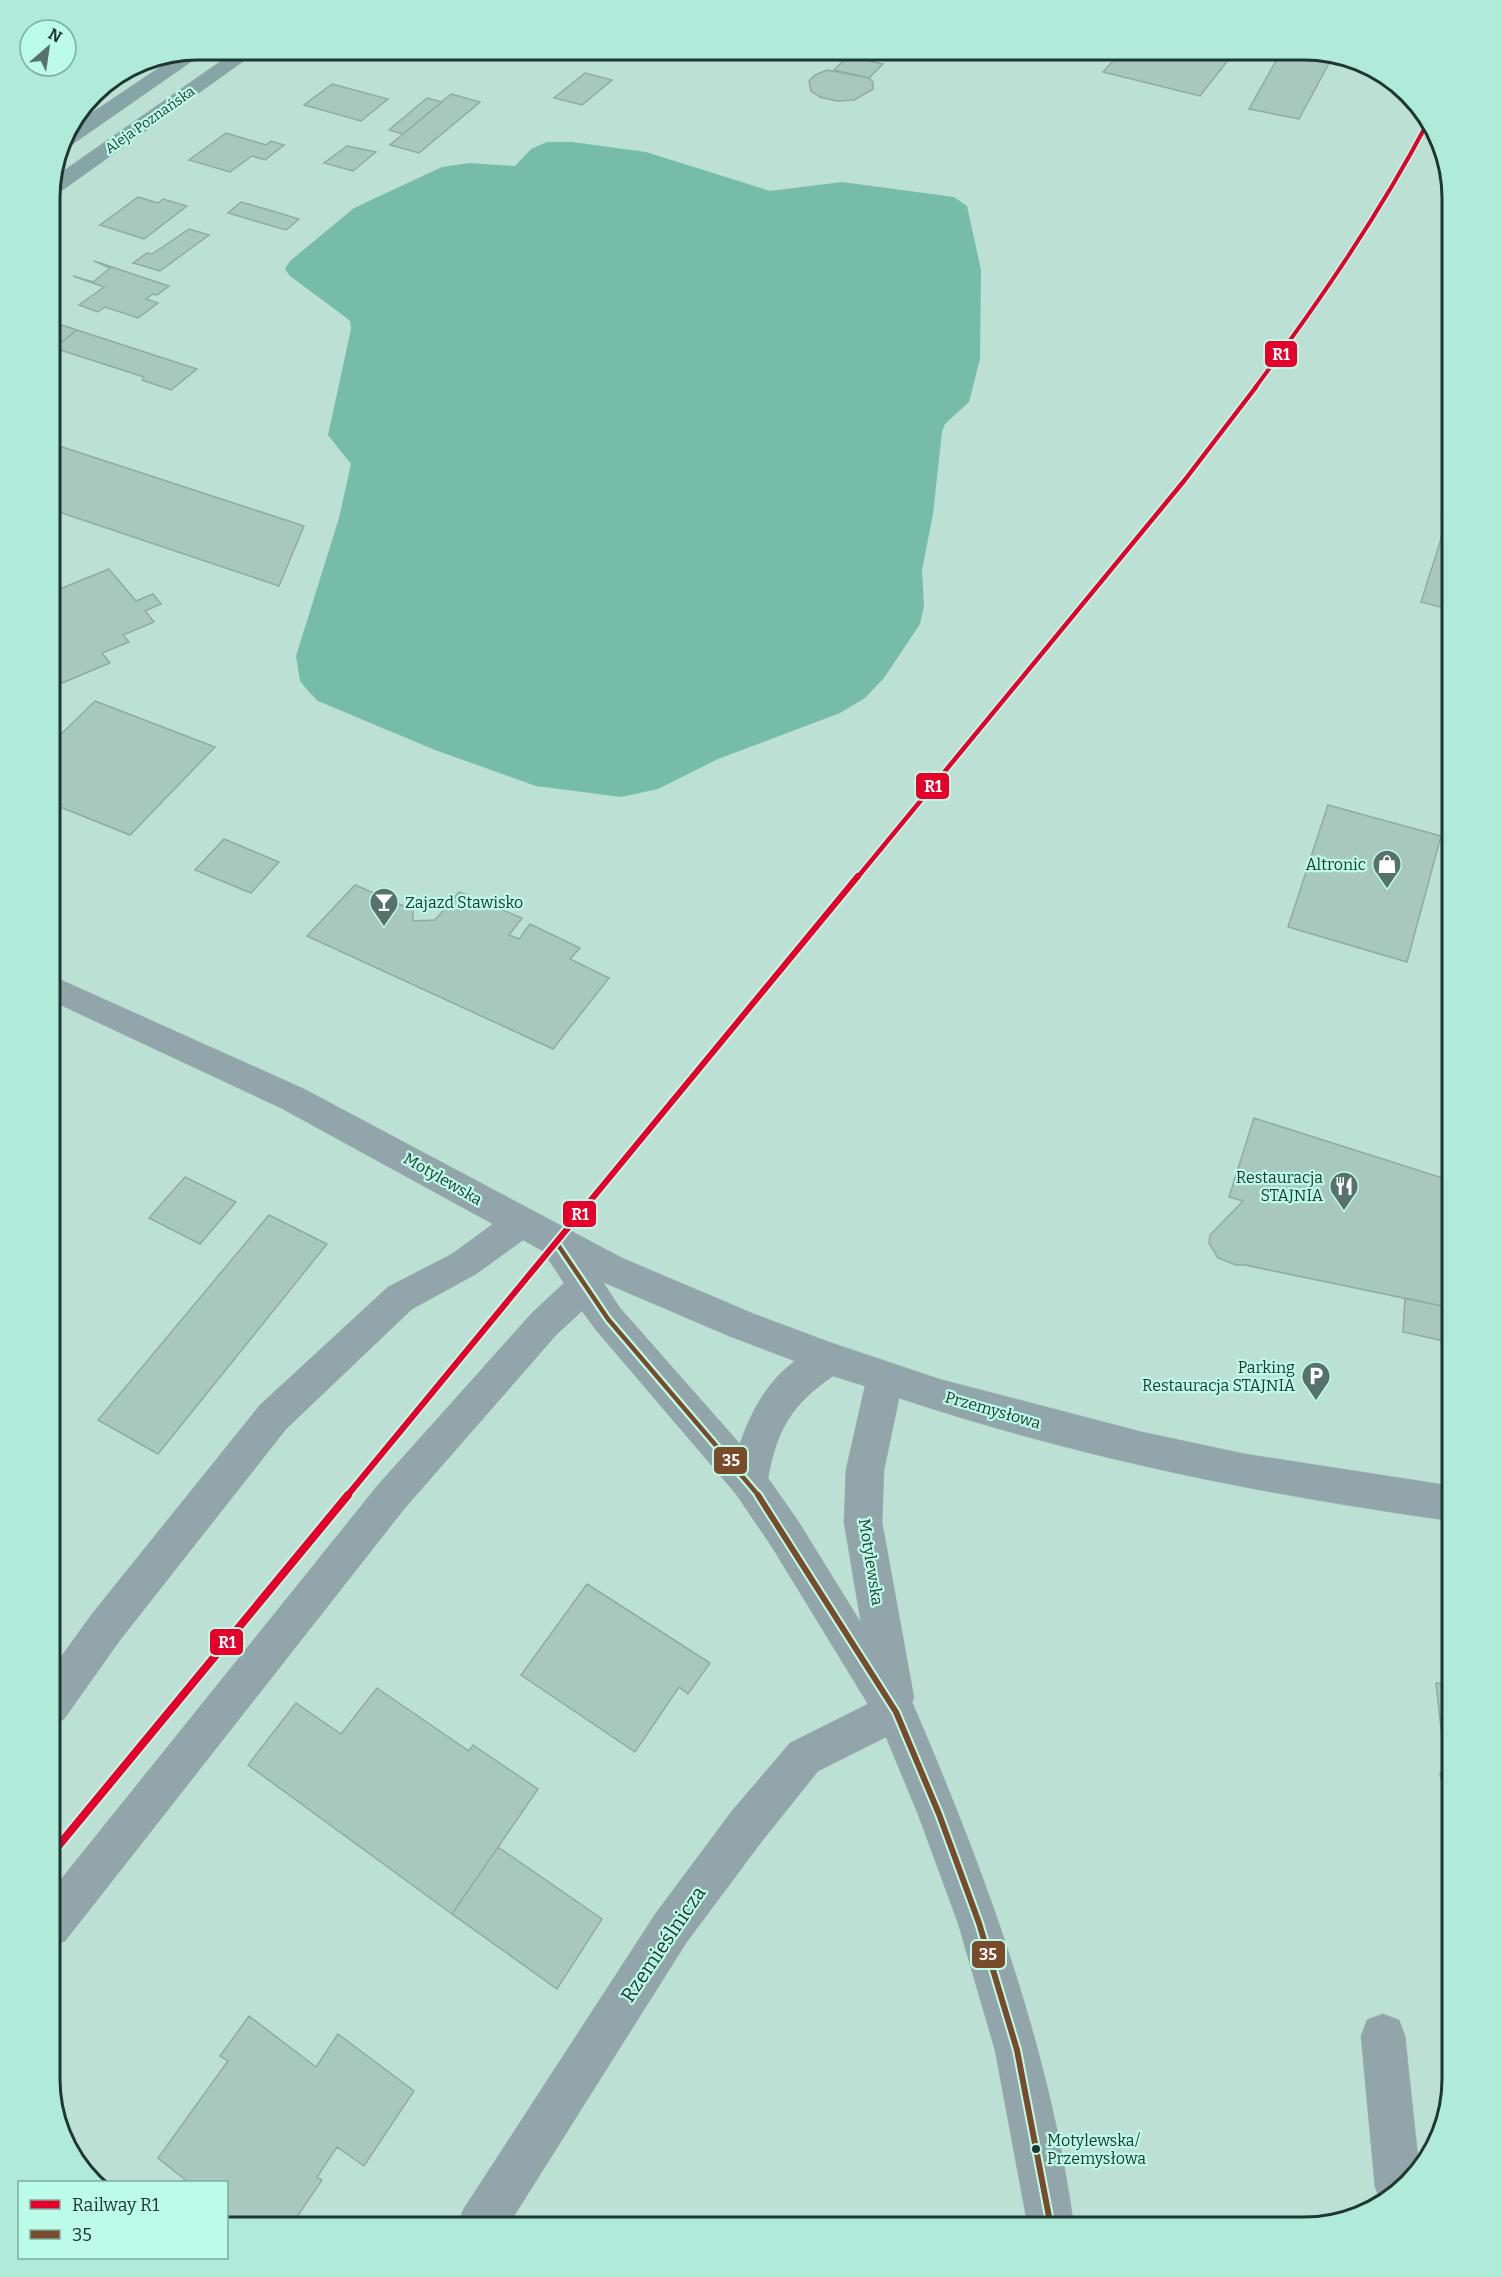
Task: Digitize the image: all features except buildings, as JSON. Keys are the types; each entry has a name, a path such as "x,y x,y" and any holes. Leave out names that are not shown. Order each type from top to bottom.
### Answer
{"main road":[{"name":"Aleja Poznańska","path":"61,182 235,60"},
{"name":"Aleja Poznańska","path":"76,133 181,61"}],"street":[{"name":"Motylewska","path":"60,992 369,1137 556,1242 587,1284 608,1319 749,1482 785,1534 834,1616 896,1712 939,1814 979,1923 1017,2050 1049,2217"},
{"path":"60,1691 106,1628 273,1417 400,1298 464,1264 521,1223"},
{"name":"Przemysłowa","path":"556,1242 734,1323 829,1358 962,1402 1105,1441 1329,1486 1442,1502"},
{"path":"60,1913 391,1497 544,1324 587,1284"},
{"path":"749,1482 755,1450 778,1402 792,1386 829,1358"},
{"name":"Motylewska","path":"885,1377 866,1470 862,1522 896,1712"},
{"name":"Rzemieślnicza","path":"486,2217 671,1928 747,1826 804,1757 852,1731 896,1712"},
{"path":"1383,2036 1397,2181"}],"shaded area":[{"path":"547,142 572,142 646,152 770,191 842,182 954,197 967,206 981,270 980,359 969,402 945,424 942,432 933,514 922,570 924,606 920,624 884,678 865,698 840,713 718,759 658,789 621,797 536,786 435,750 318,701 300,681 296,656 339,518 351,464 328,435 351,329 350,321 290,276 285,269 290,261 354,208 442,167 469,163 515,166 531,149"}],"rail line":[{"name":"R1","path":"60,1844 1184,481 1283,351 1346,261 1376,215 1424,130"}],"transit line":[{"name":"35","path":"556,1242 608,1319 749,1482 785,1534 834,1616 896,1712 939,1814 979,1923 1017,2050 1049,2217"}],"place":[{"name":"Altronic","path":"1387,890"},
{"name":"Zajazd Stawisko","path":"384,928"},
{"name":"Restauracja STAJNIA","path":"1344,1212"},
{"name":"Parking Restauracja STAJNIA","path":"1316,1402"},
{"name":"Motylewska/ Przemysłowa","path":"1036,2149"}]}
